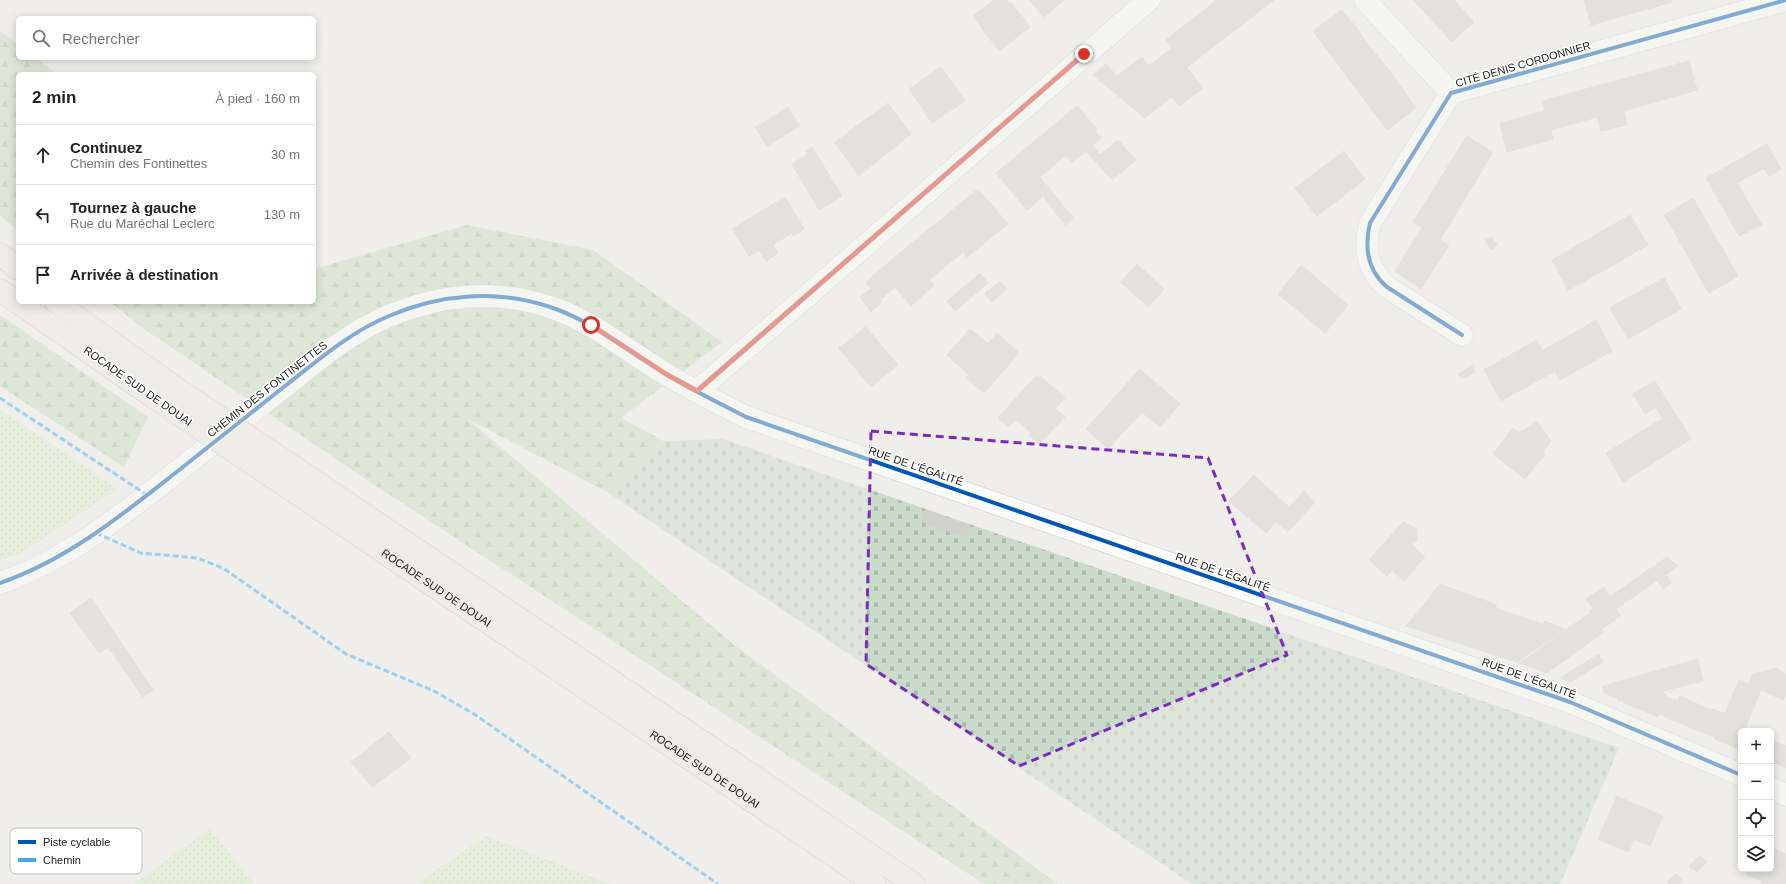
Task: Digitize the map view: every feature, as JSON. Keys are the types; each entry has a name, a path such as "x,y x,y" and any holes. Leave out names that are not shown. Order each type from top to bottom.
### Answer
{"highway":[{"path":"0,254 16,267"},
{"path":"0,263 16,275"},
{"name":"ROCADE SUD DE DOUAI","path":"0,290 16,301"},
{"name":"ROCADE SUD DE DOUAI","path":"20,304 153,397 299,483 914,884"},
{"name":"ROCADE SUD DE DOUAI","path":"58,304 169,383 299,483 875,884"}],"street":[{"path":"697,391 1084,54 1149,0"},
{"name":"CITÉ DENIS CORDONNIER","path":"1365,0 1451,93"},
{"name":"CITÉ DENIS CORDONNIER","path":"1462,335 1378,280 1370,265 1367,252 1367,236 1370,223 1451,93 1786,0"},
{"name":"CHEMIN DES FONTINETTES","path":"0,583 34,568 96,534 334,348 386,316 416,305 442,299 493,296 516,299 547,306 573,315 591,325 666,374 697,391"},
{"name":"RUE DE L'ÉGALITÉ","path":"697,391 746,417 1570,702 1738,774"},
{"path":"1774,789 1786,794"}],"highlighted area":[{"path":"871,431 1208,458 1287,655 1019,766 866,664"}],"green space":[{"path":"0,31 16,43 16,60 39,60 54,72 16,72 16,228 0,216"},
{"path":"467,225 593,250 722,342 621,418 664,441 607,492 466,418 733,644 1058,884 984,884 370,482 147,331 113,304 316,304 316,268"},
{"path":"0,315 148,417 124,467 0,386"},
{"path":"0,410 117,489 23,552 0,560"},
{"path":"723,439 1619,748 1560,884 1192,884 607,492 664,441"},
{"path":"210,829 254,884 133,884"},
{"path":"486,836 610,884 416,884"}],"building":[{"path":"993,0 1007,0 1009,3 997,13 990,3"},
{"path":"1029,0 1064,0 1044,17"},
{"path":"1217,0 1274,0 1187,67 1166,40 1176,32 1179,35 1206,15 1203,11"},
{"path":"1413,0 1454,0 1474,22 1452,42"},
{"path":"1584,0 1672,0 1672,2 1591,25"},
{"path":"1011,2 1030,27 999,51 973,16 990,3 997,13"},
{"path":"1342,10 1351,21 1347,23 1367,50 1370,47 1388,69 1383,72 1404,99 1408,97 1416,108 1387,130 1313,31"},
{"path":"1203,11 1206,15 1179,35 1176,32"},
{"path":"1351,21 1370,47 1367,50 1347,23"},
{"path":"1172,48 1203,88 1179,106 1149,66"},
{"path":"1142,57 1172,96 1145,118 1093,75 1106,64 1117,76"},
{"path":"1689,61 1697,90 1624,111 1627,125 1601,131 1597,117 1551,130 1553,139 1507,152 1500,123 1545,111 1542,101"},
{"path":"941,67 965,101 932,123 909,89"},
{"path":"1388,69 1408,97 1404,99 1383,72"},
{"path":"888,103 911,134 859,176 837,146 857,131 854,128"},
{"path":"1077,106 1097,129 1095,131 1101,138 1092,145 1100,155 1118,140 1136,160 1112,180 1086,151 1080,156 1054,125"},
{"path":"788,107 799,126 777,140 766,121"},
{"path":"766,121 777,140 767,146 755,127"},
{"path":"1054,125 1080,156 1072,162 1066,155 1040,177 1073,218 1065,225 1043,196 1027,210 996,173"},
{"path":"854,128 857,131 837,146 834,143"},
{"path":"1467,136 1493,152 1440,240 1449,245 1421,289 1395,271 1422,228 1413,222"},
{"path":"1767,144 1781,169 1769,176 1764,168 1737,183 1762,225 1739,236 1706,178"},
{"path":"812,147 842,196 819,210 792,164 808,154 806,151"},
{"path":"1344,151 1365,179 1354,188 1352,184 1324,205 1326,209 1317,216 1295,188"},
{"path":"1352,184 1354,188 1326,209 1324,205"},
{"path":"978,189 1008,224 967,257 938,222"},
{"path":"785,197 804,229 793,236 792,233 773,245 778,253 766,261 759,250 749,256 732,229"},
{"path":"1693,198 1738,276 1709,293 1701,280 1706,278 1698,263 1693,265 1688,256 1692,253 1675,224 1671,226 1664,215"},
{"path":"1630,215 1648,245 1639,250 1637,246 1618,257 1621,261 1606,269 1604,265 1578,280 1580,284 1568,290 1552,260"},
{"path":"938,222 963,252 929,280 913,262 924,254 914,241"},
{"path":"1675,224 1692,253 1688,256 1671,226"},
{"path":"1492,237 1497,245 1491,250 1485,240"},
{"path":"914,241 924,254 913,262 934,285 911,306 895,287 880,300 866,282"},
{"path":"1637,246 1639,250 1621,261 1618,257"},
{"path":"1698,263 1706,278 1701,280 1693,265"},
{"path":"1137,264 1164,289 1148,307 1121,282"},
{"path":"1301,265 1348,305 1325,333 1278,294"},
{"path":"1604,265 1606,269 1580,284 1578,280"},
{"path":"980,273 988,283 955,311 947,301"},
{"path":"1664,278 1681,309 1628,339 1610,308 1622,301 1624,305 1653,288 1651,285"},
{"path":"1000,281 1007,289 992,302 985,294"},
{"path":"1651,285 1653,288 1624,305 1622,301"},
{"path":"871,289 882,302 871,312 860,297"},
{"path":"1596,320 1612,351 1560,380 1555,371 1501,401 1484,370 1496,363 1499,368 1528,351 1526,346 1537,340 1542,351 1554,344 1557,348 1585,331 1583,328"},
{"path":"866,327 898,365 871,387 847,358 851,355 843,345"},
{"path":"1583,328 1585,331 1557,348 1554,344"},
{"path":"970,329 988,344 997,333 1019,353 984,393 967,378 969,375 947,355"},
{"path":"843,345 851,355 847,358 838,348"},
{"path":"1526,346 1528,351 1499,368 1496,363"},
{"path":"1472,366 1475,372 1462,379 1458,374"},
{"path":"1140,369 1180,404 1160,427 1142,412 1108,449 1086,429"},
{"path":"1035,377 1041,377 1065,398 1055,409 1065,417 1039,444 1029,435 1031,433 1016,419 1009,427 998,418"},
{"path":"1655,381 1691,439 1623,482 1606,453 1662,419 1656,407 1645,414 1633,394"},
{"path":"1537,422 1551,441 1542,452 1519,433"},
{"path":"1513,428 1545,454 1525,479 1493,454"},
{"path":"1254,475 1289,507 1304,491 1315,502 1288,532 1276,522 1266,533 1229,501"},
{"path":"925,510 970,526 966,537 922,522"},
{"path":"1403,522 1417,529 1417,541 1411,544 1425,557 1404,581 1392,570 1387,576 1369,560"},
{"path":"1667,557 1678,566 1616,609 1621,616 1602,629 1589,611"},
{"path":"1667,576 1671,583 1663,589 1658,581"},
{"path":"1440,584 1456,590 1450,604 1430,597"},
{"path":"1604,587 1610,597 1593,608 1586,599"},
{"path":"1456,590 1497,605 1487,618 1476,649 1406,626 1430,597 1450,604"},
{"path":"91,598 153,690 143,697 108,647 99,653 70,613"},
{"path":"1495,608 1543,624 1544,621 1565,629 1517,662 1476,649 1487,618"},
{"path":"1590,613 1604,632 1547,673 1519,663"},
{"path":"1599,654 1603,662 1570,682 1560,678"},
{"path":"1698,659 1703,681 1662,691 1665,694 1624,703 1622,700 1619,701 1617,698 1604,693 1603,686"},
{"path":"1777,668 1785,674 1772,690 1783,700 1748,684 1753,674"},
{"path":"1785,674 1786,696 1783,700 1772,690"},
{"path":"1739,680 1761,690 1745,728 1738,728 1737,748 1714,739"},
{"path":"1665,694 1667,697 1658,717 1624,703"},
{"path":"1680,696 1691,701 1680,723 1670,719"},
{"path":"1667,697 1678,701 1670,719 1660,714"},
{"path":"1691,701 1702,706 1692,728 1680,723"},
{"path":"1702,706 1713,710 1704,733 1692,728"},
{"path":"1713,709 1725,714 1715,737 1704,733"},
{"path":"389,732 411,758 372,787 351,762"},
{"path":"1774,741 1786,746 1786,768 1774,762"},
{"path":"1617,796 1663,816 1650,846 1634,840 1628,852 1598,839"},
{"path":"1774,848 1786,854 1786,884 1761,884 1762,881 1747,875 1748,872 1774,872"},
{"path":"1700,856 1707,862 1697,872 1689,866"},
{"path":"1676,874 1683,881 1679,884 1670,884 1667,881"}],"marked path":[{"path":"0,398 147,495"},
{"path":"96,533 141,553 197,558 223,568 346,654 434,691 474,714 718,884"}],"cycle path":[{"path":"1462,335 1387,287 1380,280 1371,266 1367,250 1370,223 1451,93 1786,0"},
{"path":"0,583 24,574 46,563 89,538 149,493 322,357 361,330 389,316 428,303 469,296 510,298 530,301 550,307 581,320 676,380 746,417 1570,702 1738,774"}],"route":[{"path":"591,325 666,374 697,391 1084,54"}]}
